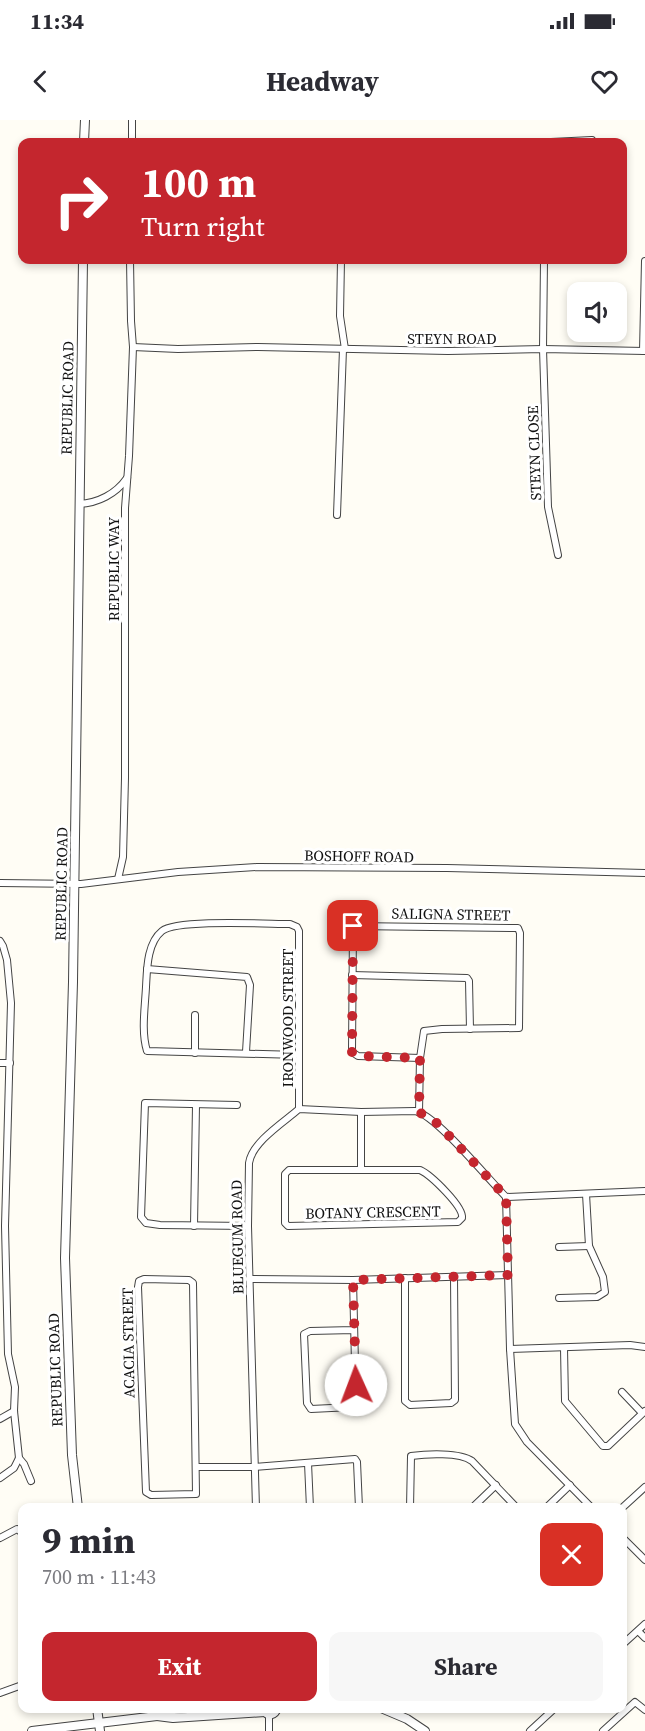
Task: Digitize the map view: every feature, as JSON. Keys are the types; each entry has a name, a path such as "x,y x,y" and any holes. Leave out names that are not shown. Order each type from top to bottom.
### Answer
{"street":[{"path":"84,138 85,120"},
{"path":"132,120 132,138"},
{"path":"644,351 645,261"},
{"name":"REPUBLIC ROAD","path":"78,1503 72,1444 65,1258 73,992 83,264"},
{"name":"REPUBLIC WAY","path":"118,879 123,857 125,778 127,478 133,347 130,264"},
{"path":"337,515 344,349 340,316 341,264"},
{"name":"STEYN CLOSE","path":"544,264 543,349 548,507 558,555"},
{"name":"STEYN ROAD","path":"133,347 644,351"},
{"path":"79,504 96,501 112,494 127,478"},
{"name":"BOSHOFF ROAD","path":"0,883 74,884 208,869 257,867 447,868 645,873"},
{"name":"IRONWOOD STREET","path":"147,969 154,941 160,933 171,926 290,924 297,927 299,1109"},
{"name":"SALIGNA STREET","path":"352,975 354,925 518,928 520,932 518,1029 470,1029"},
{"path":"0,941 7,960 11,996 5,1204 8,1354 15,1387 14,1411 19,1458 15,1468 0,1478"},
{"path":"246,1052 250,985 247,977 147,969 145,1027 148,1052 246,1052 298,1055"},
{"path":"419,1112 420,1058 425,1030 470,1029 469,981 467,978 352,975 353,1053 360,1056 420,1058"},
{"path":"195,1015 195,1053"},
{"path":"0,1063 10,1062"},
{"path":"237,1105 144,1104 141,1217 144,1222 160,1225 248,1226"},
{"path":"194,1226 196,1105"},
{"path":"299,1109 419,1112 438,1124 506,1197 513,1414 517,1429 527,1442 587,1503"},
{"name":"BLUEGUM ROAD","path":"256,1503 248,1226 251,1155 257,1145 299,1109"},
{"path":"361,1112 361,1169"},
{"name":"BOTANY CRESCENT","path":"361,1169 424,1171 461,1210 462,1218 458,1222 286,1225 285,1174 287,1170 361,1169"},
{"path":"506,1197 645,1191"},
{"path":"559,1298 597,1297 605,1292 603,1277 590,1246 586,1194"},
{"path":"560,1247 590,1246"},
{"path":"249,1279 353,1280 508,1275"},
{"path":"405,1278 405,1401 410,1404 451,1403 455,1400 454,1276"},
{"name":"ACACIA STREET","path":"142,1279 190,1280 193,1283 197,1467 196,1494 151,1495 146,1492 138,1287 142,1279"},
{"path":"353,1280 354,1330 355,1406 313,1409 308,1406 303,1338 305,1333 354,1330"},
{"path":"510,1349 630,1345 645,1347"},
{"path":"564,1348 565,1401 606,1447 644,1412 622,1392"},
{"path":"0,1358 8,1354"},
{"path":"0,1419 14,1411"},
{"path":"410,1503 411,1457 466,1457 513,1503"},
{"path":"19,1458 31,1481"},
{"path":"197,1467 254,1467 353,1458 357,1462 359,1503"},
{"path":"308,1463 310,1503"},
{"path":"477,1503 496,1485"},
{"path":"551,1503 570,1485"},
{"path":"627,1503 645,1487"},
{"path":"0,1538 14,1530 18,1531"},
{"path":"627,1542 645,1560"},
{"path":"627,1641 645,1624"},
{"path":"638,1631 645,1638"},
{"path":"0,1693 18,1686"},
{"path":"627,1709 635,1702 645,1710"},
{"path":"32,1731 99,1727 166,1713"},
{"path":"157,1716 173,1719 253,1713"},
{"path":"266,1713 269,1731"},
{"path":"393,1713 425,1731"},
{"path":"534,1730 550,1713"},
{"path":"603,1731 623,1713"}],"route":[{"path":"353,926 351,1050 358,1056 420,1058 419,1112 438,1124 506,1197 508,1275 353,1280 356,1385"}]}
